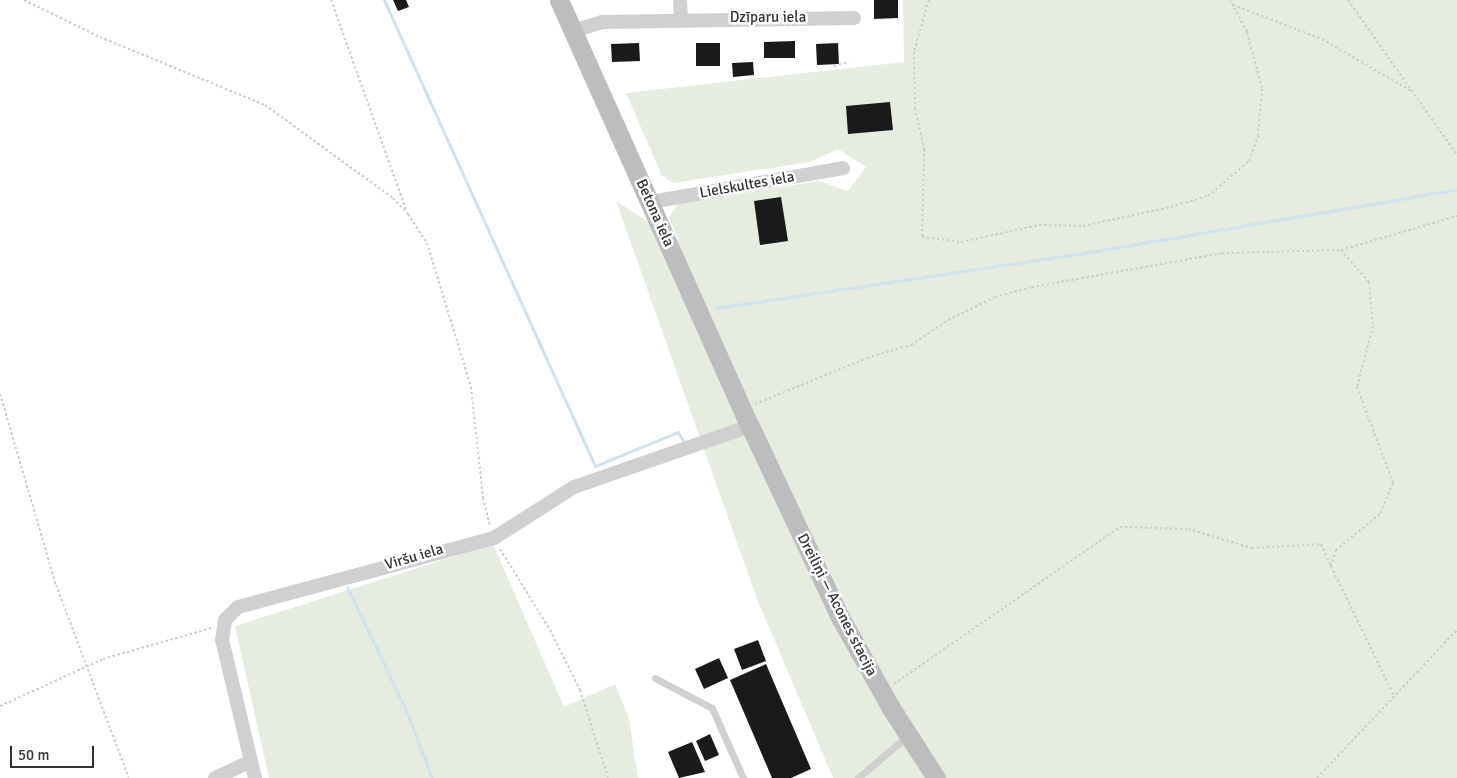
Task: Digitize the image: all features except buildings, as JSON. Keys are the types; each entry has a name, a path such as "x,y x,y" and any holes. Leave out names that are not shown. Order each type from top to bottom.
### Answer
{"main road":[{"name":"Betona iela","path":"559,0 750,426"},
{"name":"Dreiliņi — Acones stacija","path":"750,426 837,610 882,693 936,778"}],"street":[{"path":"680,0 681,19"},
{"name":"Dzīparu iela","path":"573,31 602,22 681,19 854,18"},
{"name":"Lielskultes iela","path":"651,202 843,168"},
{"name":"Viršu iela","path":"225,620 238,607 494,538 574,487 750,426"},
{"path":"225,620 222,640 249,762 255,778"},
{"path":"215,778 249,762"}],"lane":[{"path":"655,678 712,708 743,778"},
{"path":"858,778 908,736"}],"path":[{"path":"24,0 100,36 265,105 393,198 408,214 427,243 466,368 483,498 494,538 550,630 580,690 608,778"},
{"path":"330,0 408,214"},
{"path":"929,0 914,60 915,108 924,149 922,236 961,242 1039,225 1083,226 1171,207 1208,196 1249,161 1258,136 1262,88 1247,32 1230,0"},
{"path":"1348,0 1457,155"},
{"path":"1232,5 1322,39 1411,91"},
{"path":"834,66 848,62"},
{"path":"765,400 867,358 911,345 948,320 995,297 1183,259 1222,253 1341,250 1457,216"},
{"path":"1331,566 1336,550 1380,514 1393,483 1357,387 1373,326 1369,282 1341,250"},
{"path":"0,394 85,667 129,778"},
{"path":"882,693 1120,527 1188,529 1252,548 1321,544 1394,696"},
{"path":"0,706 85,667 204,632 225,620"},
{"path":"1317,778 1457,630"}],"shaded area":[{"path":"903,0 1457,0 1457,778 833,778 757,599 616,201 679,242 669,217 678,204 819,181 848,191 866,167 838,149 810,162 674,183 662,176 626,93 904,62"},
{"path":"493,544 564,707 615,684 629,719 638,778 269,778 235,626"}],"waterway":[{"path":"384,0 595,466 678,432 684,442"},
{"path":"716,308 1102,250 1457,189"},
{"path":"347,587 405,708 432,778"}]}
